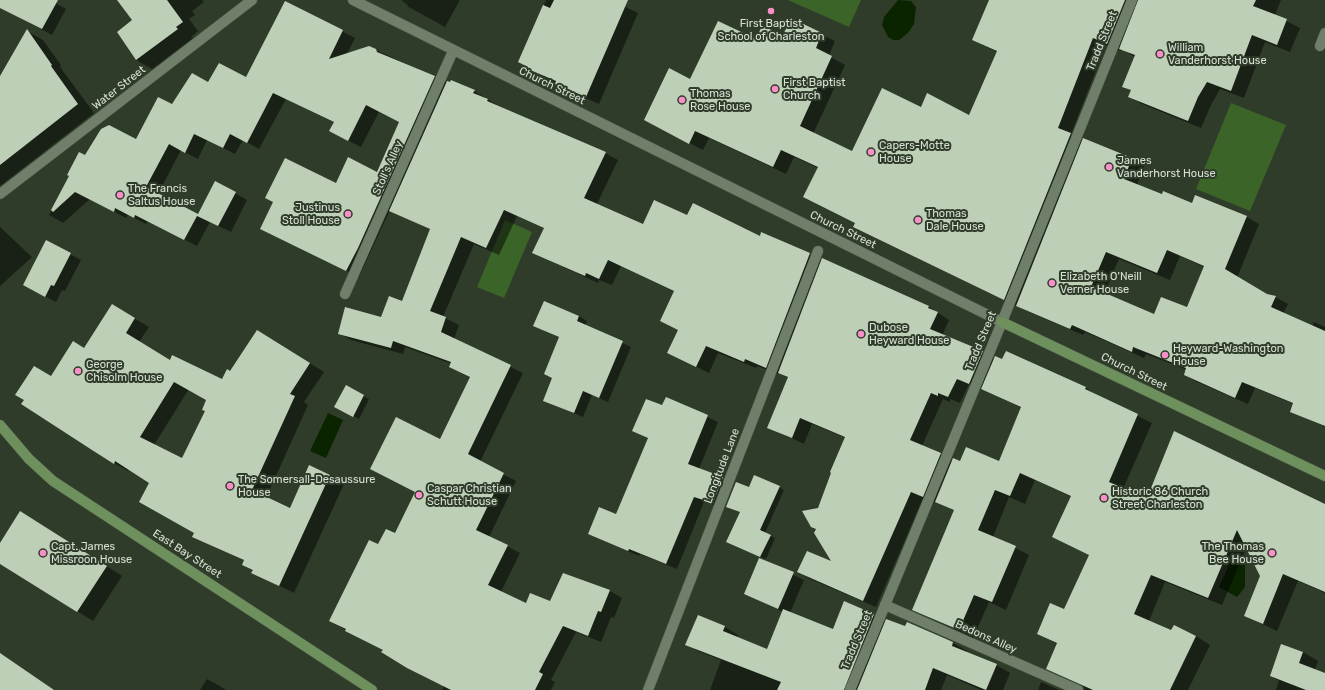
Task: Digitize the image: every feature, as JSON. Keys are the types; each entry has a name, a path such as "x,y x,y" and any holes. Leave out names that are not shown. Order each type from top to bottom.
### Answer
{"street":[{"name":"Water Street","path":"0,194 252,0"},
{"name":"Church Street","path":"353,0 453,51 1002,322 1325,476"},
{"name":"Tradd Street","path":"850,690 1002,322 1132,0"},
{"path":"1320,46 1325,33"},
{"name":"Stoll's Alley","path":"345,294 453,51"},
{"name":"Longitude Lane","path":"648,690 818,251"},
{"name":"East Bay Street","path":"0,425 29,459 53,481 372,690"},
{"name":"Bedons Alley","path":"885,605 1078,690"}],"shaded area":[{"path":"788,0 861,0 849,27"},
{"path":"898,0 911,1 916,7 914,24 908,33 899,40 893,40 888,37 882,25 884,17"},
{"path":"1231,103 1286,125 1250,211 1196,189"},
{"path":"505,220 532,232 504,298 477,287"},
{"path":"328,413 343,420 326,458 310,451"},
{"path":"1234,554 1245,558 1245,587 1237,597 1219,587"}],"building":[{"path":"0,0 58,0 42,29 0,8"},
{"path":"117,0 167,0 183,22 176,27 178,29 136,60 117,32 132,20"},
{"path":"554,0 628,0 586,97 555,84 556,81 528,69 528,67 518,62 543,5 550,8"},
{"path":"989,0 1125,0 1107,44 1093,38 1058,128 1071,133 1004,300 853,227 855,223 803,197 818,167 781,150 773,167 695,131 689,144 644,120 669,68 690,79 718,21 756,39 762,26 783,35 791,18 822,33 816,48 832,56 800,126 852,151 882,88 921,107 927,93 969,115 997,51 972,40"},
{"path":"1138,0 1256,0 1253,6 1287,19 1277,45 1252,35 1231,91 1207,82 1198,97 1188,121 1128,97 1131,90 1122,87 1135,55 1119,49"},
{"path":"285,1 343,30 329,59 369,46 376,49 377,52 435,76 358,248 346,271 260,229 273,202 265,198 285,158 336,183 348,157 377,172 399,122 366,105 348,141 329,131 334,122 273,93 247,143 230,134 223,148 194,134 185,153 169,144 146,187 198,214 215,181 236,192 218,226 197,216 184,240 135,215 134,218 115,208 114,212 75,192 53,212 51,210 69,176 67,175 79,152 85,155 101,129 109,125 136,139 158,97 172,104 192,73 208,82 219,63 246,77"},
{"path":"27,29 78,104 0,165 0,76"},
{"path":"451,80 475,90 473,93 488,99 487,101 606,152 584,198 643,224 654,200 687,215 693,203 760,236 761,232 810,253 766,368 745,359 744,362 706,346 696,367 667,353 678,330 660,321 674,291 608,260 599,279 586,273 585,276 532,253 544,228 504,210 486,248 461,237 430,311 446,317 441,332 511,365 468,454 504,473 476,530 508,545 488,585 526,603 530,593 550,601 563,573 610,590 601,612 598,611 588,636 563,626 539,672 543,674 535,690 451,690 407,668 381,652 383,650 345,631 346,629 329,621 369,540 378,544 386,529 395,533 415,492 370,469 396,417 440,439 470,377 449,367 451,362 393,341 391,348 338,334 345,307 381,317 389,296 402,301 430,229 389,211 447,81 450,82"},
{"path":"1083,138 1132,158 1124,179 1162,194 1163,191 1192,203 1195,195 1247,216 1225,269 1267,294 1276,296 1271,307 1325,331 1325,426 1290,412 1293,403 1242,382 1235,398 1184,375 1186,368 1133,347 1132,352 1072,325 1070,329 1016,306","holes":["1167,250 1204,266 1187,307 1161,297 1154,314 1091,287 1106,252 1157,273"]},
{"path":"46,240 71,253 54,286 51,285 45,297 23,285"},
{"path":"822,258 929,306 928,308 938,312 930,329 983,351 969,384 957,379 948,397 938,393 938,396 931,393 910,440 941,453 923,497 911,492 863,601 797,572 807,551 831,561 814,533 816,529 811,527 802,511 818,508 831,473 830,472 845,437 800,418 792,438 767,428 788,377 778,373"},
{"path":"544,301 579,316 577,321 623,341 599,398 583,391 574,413 543,401 552,378 544,374 559,337 533,326"},
{"path":"112,304 135,318 126,333 170,360 172,355 222,379 227,369 230,371 257,330 310,363 290,394 295,396 252,490 290,508 309,465 330,475 279,586 251,573 253,570 242,565 244,560 192,537 194,533 139,502 149,483 115,461 114,464 21,404 24,400 15,395 34,366 51,376 73,341 84,348","holes":["174,382 206,400 202,410 205,411 182,458 140,437"]},
{"path":"1006,351 1086,387 1085,389 1138,414 1109,482 1147,498 1174,431 1325,504 1325,592 1283,574 1263,624 1244,616 1260,576 1237,530 1208,598 1151,575 1134,614 1171,630 1174,625 1196,636 1170,690 1093,690 1046,669 1057,643 1037,634 1050,603 1064,609 1089,555 1052,537 1071,496 1020,473 1010,496 995,490 978,530 1016,546 992,602 974,595 959,630 912,610 954,510 935,502 953,458 960,461 966,447 999,461 1021,407 981,389 995,356 1002,359"},
{"path":"346,385 364,395 353,417 334,407"},
{"path":"666,397 708,415 688,464 723,477 713,503 694,497 666,564 629,549 628,551 588,534 599,507 616,514 648,438 632,431 646,399 662,405"},
{"path":"754,475 780,486 760,530 771,535 760,557 726,542 740,512 726,507 736,482 749,487"},
{"name":"Capt. James Missroon House","path":"20,511 107,566 77,612 0,564 0,543"},
{"path":"759,558 794,572 778,609 744,594"},
{"path":"844,601 874,614 844,690 777,690 781,682 685,645 698,615 725,626 723,631 767,649 783,609 833,629"},
{"path":"886,619 905,626 907,622 953,642 952,646 997,664 986,690 933,668 925,690 857,690"},
{"path":"1281,644 1303,652 1299,663 1325,673 1325,690 1306,690 1270,676"},
{"path":"0,653 54,690 0,690"}],"place":[{"name":"First Baptist School of Charleston","path":"771,11"},
{"name":"William Vanderhorst House","path":"1160,54"},
{"name":"First Baptist Church","path":"775,89"},
{"name":"Thomas Rose House","path":"682,100"},
{"name":"Capers-Motte House","path":"871,152"},
{"name":"James Vanderhorst House","path":"1109,167"},
{"name":"The Francis Saltus House","path":"120,195"},
{"name":"Justinus Stoll House","path":"348,214"},
{"name":"Thomas Dale House","path":"918,220"},
{"name":"Elizabeth O'Neill Verner House","path":"1052,283"},
{"name":"Dubose Heyward House","path":"861,334"},
{"name":"Heyward-Washington House","path":"1165,355"},
{"name":"George Chisolm House","path":"78,371"},
{"name":"The Somersall-Desaussure House","path":"230,486"},
{"name":"Caspar Christian Schutt House","path":"419,495"},
{"name":"Historic 86 Church Street Charleston","path":"1104,498"},
{"name":"Capt. James Missroon House","path":"43,553"},
{"name":"The Thomas Bee House","path":"1272,553"}]}
